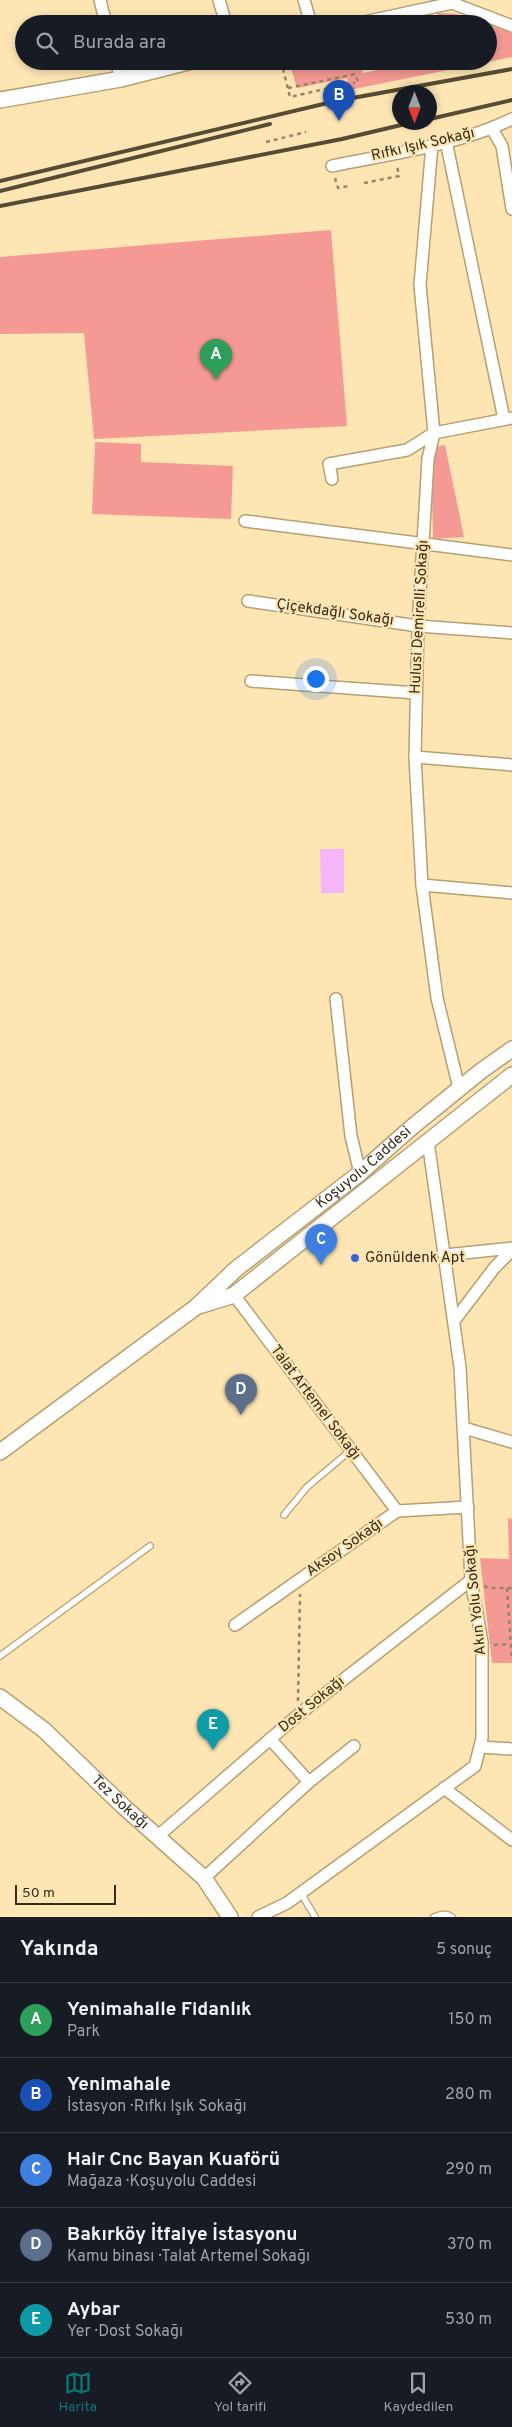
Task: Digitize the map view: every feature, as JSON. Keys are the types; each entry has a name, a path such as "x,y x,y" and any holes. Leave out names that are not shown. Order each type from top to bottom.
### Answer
{"street":[{"path":"100,0 104,15"},
{"path":"219,0 223,15"},
{"path":"304,0 308,15"},
{"path":"397,15 452,3 483,15"},
{"path":"497,20 512,26"},
{"path":"118,70 121,79"},
{"path":"0,100 121,79 156,70"},
{"name":"Rıfkı Işık Sokağı","path":"332,166 432,145 492,129 512,119"},
{"path":"492,129 502,146 512,209"},
{"path":"332,479 329,464 407,450 434,433 508,418 446,141"},
{"name":"Hulusi Demirelli Sokağı","path":"432,145 420,285 434,433 428,459 418,626 415,757 422,885 438,998 459,1088"},
{"path":"245,521 512,555"},
{"name":"Çiçekdağlı Sokağı","path":"248,601 418,626 512,633"},
{"path":"251,681 416,693"},
{"path":"415,757 512,766"},
{"path":"422,885 512,893"},
{"path":"336,999 351,1136 360,1173"},
{"name":"Koşuyolu Caddesi","path":"0,1452 196,1308 236,1269 360,1173 459,1088 512,1049"},
{"name":"Koşuyolu Caddesi","path":"196,1308 234,1295 512,1075"},
{"path":"412,1127 428,1141"},
{"name":"Akın Yolu Sokağı","path":"258,1917 288,1903 475,1766 482,1738 482,1646 471,1580 460,1367 428,1141"},
{"path":"445,1255 512,1249"},
{"path":"454,1321 495,1266 512,1249"},
{"name":"Talat Artemel Sokağı","path":"234,1295 397,1511"},
{"path":"464,1428 512,1442"},
{"name":"Aksoy Sokağı","path":"235,1626 397,1511 468,1507"},
{"name":"Dost Sokağı","path":"158,1836 298,1715 471,1580"},
{"name":"Tez Sokağı","path":"0,1697 44,1730 204,1878 230,1917"},
{"path":"270,1739 309,1782"},
{"path":"204,1878 309,1782 354,1746"},
{"path":"480,1747 512,1749"},
{"path":"444,1788 512,1840"}],"lane":[{"path":"284,1515 307,1487 351,1450"},
{"path":"0,1656 150,1546"},
{"path":"301,1893 315,1917"},
{"path":"434,1917 440,1914 448,1914 452,1917"}],"path":[{"path":"283,70 290,97 325,89"},
{"path":"288,88 355,74 358,82 353,83"},
{"path":"266,142 306,132"},
{"path":"332,166 338,188 348,186"},
{"path":"364,183 393,177"},
{"path":"298,1715 300,1580"},
{"path":"471,1580 489,1588 512,1588"},
{"path":"507,1588 512,1660"},
{"path":"482,1646 510,1644"}],"shaded area":[{"path":"437,13 459,15 437,15"},
{"path":"497,28 512,33 512,57 497,60"},
{"path":"292,70 362,70 363,73 378,70 448,70 349,90 347,78 297,88"},
{"path":"331,230 347,426 94,439 84,333 0,334 0,257"},
{"path":"95,442 141,444 141,462 233,466 231,519 92,514"},
{"path":"445,445 464,537 433,539 431,448"},
{"path":"320,849 344,849 344,893 321,893"},
{"path":"508,1518 512,1519 512,1663 492,1663 480,1558 509,1559"}],"railway":[{"path":"0,181 336,101 512,69"},
{"path":"437,117 512,100"},
{"path":"0,191 270,124"},
{"path":"0,206 342,139 392,127"}],"place":[{"name":"Yenimahale","path":"339,121"},
{"name":"Yenimahalle Fidanlık","path":"216,380"},
{"name":"Gönüldenk Apt","path":"355,1258"},
{"name":"Hair Cnc Bayan Kuaförü","path":"321,1265"},
{"name":"Bakırköy İtfaiye İstasyonu","path":"241,1415"},
{"name":"Aybar","path":"213,1750"}]}
